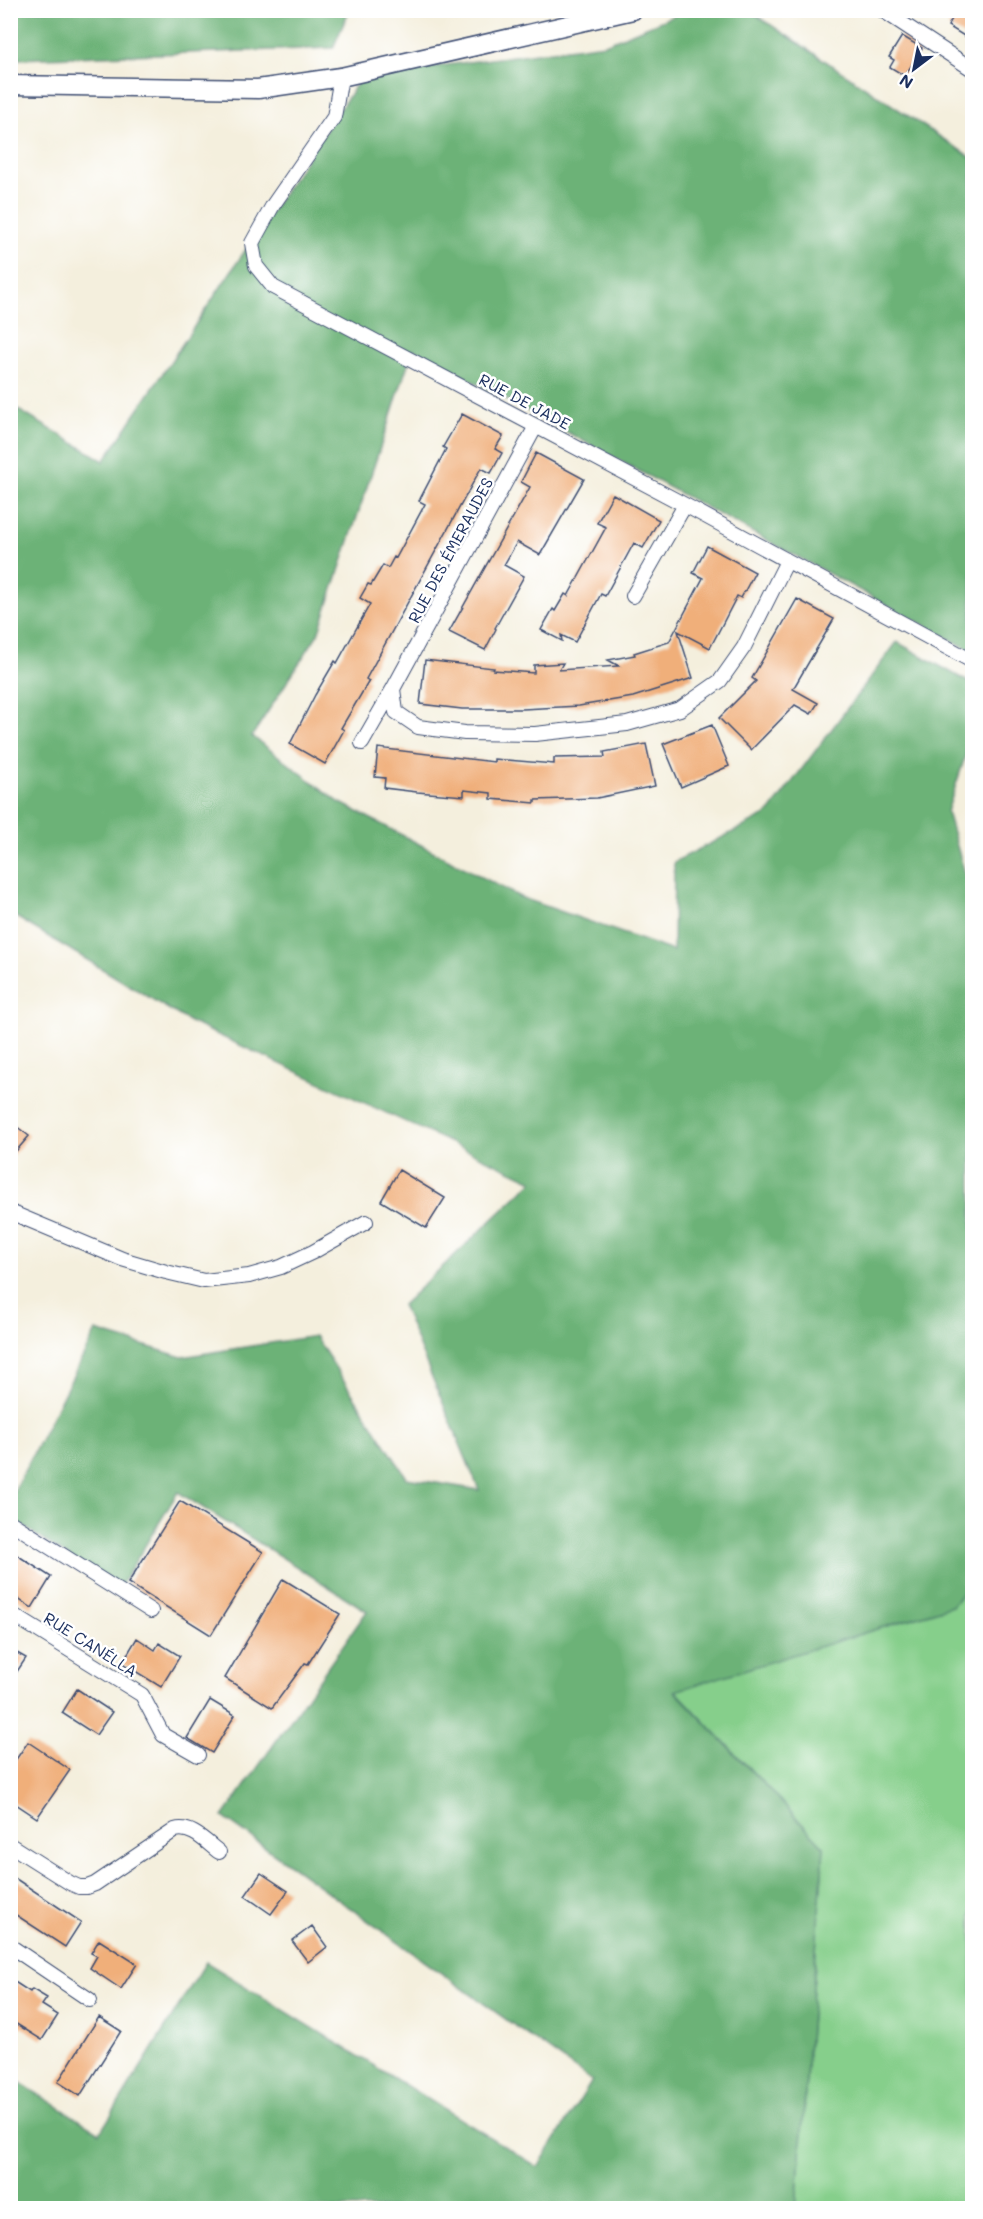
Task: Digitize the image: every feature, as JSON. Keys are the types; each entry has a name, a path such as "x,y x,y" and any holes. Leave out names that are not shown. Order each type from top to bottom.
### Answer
{"street":[{"path":"10,85 258,88 341,77 633,10"},
{"path":"882,10 972,69"},
{"name":"RUE DE JADE","path":"341,77 334,117 273,205 252,243 256,266 273,287 685,505 972,661"},
{"name":"RUE DES ÉMERAUDES","path":"362,743 536,426"},
{"path":"633,596 685,505"},
{"path":"393,689 396,712 418,727 465,733 535,734 627,724 680,710 720,681 744,647 788,561"},
{"path":"10,1212 122,1259 204,1281 249,1276 281,1267 366,1222"},
{"path":"10,1522 151,1611"},
{"name":"RUE CANÉLLA","path":"10,1613 142,1695 163,1735 198,1755"},
{"path":"10,1845 79,1887 95,1884 175,1830 183,1828 219,1852"},
{"path":"10,1946 90,2000"}],"green space":[{"path":"11,10 349,11 333,48 11,59"},
{"path":"685,11 750,11 972,158 972,651 413,349 318,634 252,736 339,802 520,897 673,951 674,862 768,814 897,642 972,684 972,736 947,812 972,897 972,1580 952,1606 675,1691 824,1847 796,2208 11,2208 11,2077 100,2133 206,1962 538,2167 592,2081 223,1817 367,1611 178,1492 118,1590 11,1518 11,1497 96,1331 182,1357 315,1336 407,1478 479,1490 402,1305 533,1181 190,1022 11,914 10,405 104,461 358,82 423,68 605,44"},
{"path":"972,1580 972,2208 796,2208 824,1847 675,1690 952,1606"}],"building":[{"path":"957,10 972,10 972,41 948,26"},
{"path":"902,36 922,48 905,76 890,67 894,60 889,57"},
{"path":"462,414 503,436 495,449 502,453 491,473 481,468 366,679 369,681 341,728 344,730 325,764 290,744 315,695 335,661 337,663 370,604 360,598 383,565 388,568 394,557 396,558 425,504 419,501 446,449 443,447"},
{"path":"536,453 584,479 540,555 517,542 504,565 524,576 485,650 449,632 530,487 521,482"},
{"path":"613,494 659,520 643,548 634,543 605,596 601,594 575,642 561,635 562,641 541,630 553,609 555,611 565,594 568,596 606,527 597,523"},
{"path":"707,546 755,572 741,598 737,596 710,648 678,631 693,678 633,697 579,706 462,709 420,704 425,660 494,668 493,670 534,673 534,665 563,663 559,670 619,666 608,660 635,655 634,653 669,642 703,578 693,573"},
{"path":"797,599 834,619 793,689 818,703 811,714 795,705 751,750 719,718 756,681 752,678"},
{"path":"712,725 729,766 681,787 663,744"},
{"path":"646,744 655,786 597,798 535,800 535,803 491,799 491,793 464,790 464,796 417,792 384,788 385,778 375,777 378,748 494,762 494,759 554,764 554,758 605,757 604,752"},
{"path":"16,1126 29,1136 10,1158 10,1133"},
{"path":"399,1170 445,1198 426,1228 381,1201"},
{"path":"180,1501 263,1552 211,1635 128,1583"},
{"path":"17,1555 51,1577 32,1608 10,1594 10,1566"},
{"path":"283,1579 340,1614 308,1664 305,1663 272,1708 225,1678"},
{"path":"137,1638 155,1650 159,1643 180,1656 161,1687 122,1663"},
{"path":"10,1649 26,1658 10,1682"},
{"path":"77,1689 112,1712 96,1735 62,1713"},
{"path":"210,1700 235,1715 212,1753 187,1738"},
{"path":"28,1742 70,1770 37,1818 10,1800 10,1768"},
{"path":"261,1873 288,1891 271,1914 245,1896"},
{"path":"10,1875 81,1922 65,1947 10,1911"},
{"path":"312,1926 327,1947 308,1962 292,1941"},
{"path":"99,1940 137,1964 121,1989 90,1968 97,1956 91,1953"},
{"path":"10,1979 30,1992 32,1989 47,1998 42,2005 58,2015 42,2040 10,2020"},
{"path":"99,2017 121,2031 80,2096 58,2082"}]}
